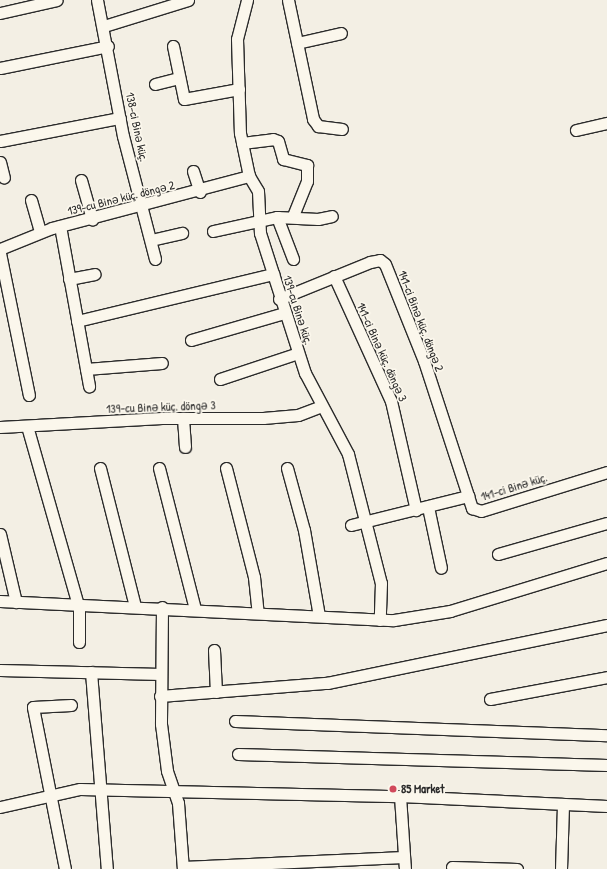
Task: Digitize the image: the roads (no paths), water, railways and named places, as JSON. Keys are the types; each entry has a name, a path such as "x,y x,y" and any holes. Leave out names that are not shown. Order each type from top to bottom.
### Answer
{"street":[{"path":"0,13 57,0"},
{"name":"138-ci Binə küç.","path":"97,0 108,46 120,118 155,259"},
{"path":"104,26 188,0"},
{"name":"139-cu Binə küç.","path":"247,0 238,29 242,143 249,176 257,185 261,219 260,233 279,299 298,353 321,406 345,444 367,521 381,583 380,620"},
{"path":"288,0 313,119 318,126 342,129"},
{"path":"297,43 341,33"},
{"path":"0,68 108,46"},
{"path":"173,46 182,96 186,100 239,89"},
{"path":"155,84 178,78"},
{"path":"0,141 120,118"},
{"path":"576,130 607,124"},
{"path":"242,143 273,139 278,141 283,159 307,165 307,181 293,216"},
{"path":"0,162 4,178"},
{"path":"193,171 200,192"},
{"name":"139-cu Binə küç. döngə 2","path":"0,248 40,232 60,226 200,192 249,176"},
{"path":"81,180 92,219"},
{"path":"31,200 40,232"},
{"path":"213,231 261,219 293,216 318,219 332,216"},
{"path":"277,217 293,259"},
{"path":"60,226 89,386"},
{"path":"151,240 182,233"},
{"path":"0,253 29,395"},
{"name":"141-ci Binə küç. döngə 2","path":"279,299 370,262 380,260 385,264 424,361 468,496"},
{"path":"69,279 95,274"},
{"path":"77,321 273,274"},
{"name":"141-ci Binə küç. döngə 3","path":"334,276 388,390 416,510"},
{"path":"191,340 284,313"},
{"path":"220,379 298,353"},
{"path":"86,369 162,363"},
{"name":"139-cu Binə küç. döngə 3","path":"0,427 183,418 288,416 321,406"},
{"path":"183,418 185,447"},
{"path":"27,426 78,604 79,642"},
{"path":"100,468 135,606"},
{"path":"159,468 195,609"},
{"path":"226,468 254,576 258,613"},
{"path":"287,468 306,537 319,616"},
{"name":"141-ci Binə küç.","path":"351,525 468,496 472,508 481,511 607,472"},
{"path":"428,507 441,568"},
{"path":"498,554 607,523"},
{"path":"0,534 16,602"},
{"path":"0,601 195,609 380,620 450,611 607,563"},
{"path":"162,608 160,696 163,741 172,789 178,803 183,868 404,857"},
{"path":"160,696 327,682 607,625"},
{"path":"214,650 216,692"},
{"path":"0,670 161,674"},
{"path":"91,672 101,788 98,800 106,869"},
{"path":"490,699 607,677"},
{"path":"65,869 33,707 71,705"},
{"path":"235,721 607,734"},
{"path":"238,754 607,765"},
{"path":"0,807 49,794 101,788 400,796 607,806"},
{"path":"400,796 405,869"},
{"path":"561,869 563,804"},
{"path":"452,867 517,869"}],"place":[{"name":"85 Market","path":"393,789"}]}
